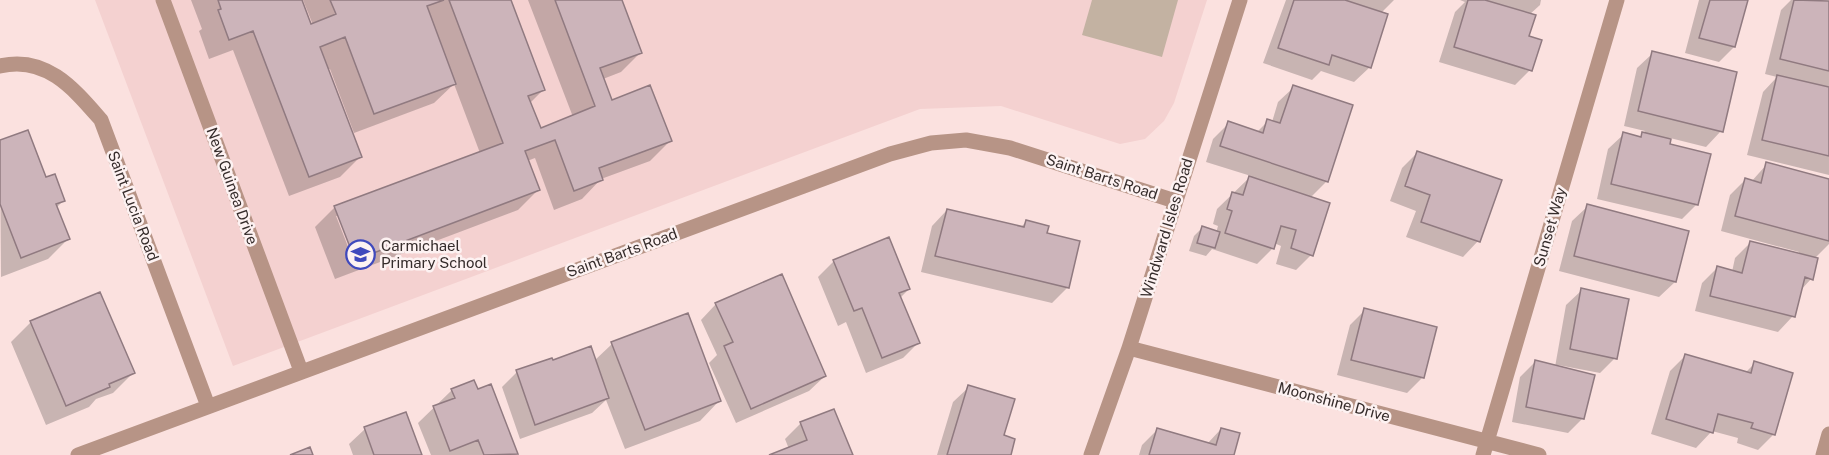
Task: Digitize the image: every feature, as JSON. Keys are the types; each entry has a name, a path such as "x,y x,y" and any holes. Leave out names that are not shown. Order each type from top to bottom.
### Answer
{"street":[{"name":"New Guinea Drive","path":"163,0 301,371"},
{"name":"Windward Isles Road","path":"1091,455 1129,348 1240,0"},
{"name":"Sunset Way","path":"1485,448 1617,0"},
{"name":"Saint Lucia Road","path":"0,66 14,63 46,69 73,88 101,120 208,406"},
{"name":"Saint Barts Road","path":"78,455 890,154 931,143 966,140 1010,148 1175,201"},
{"name":"Moonshine Drive","path":"1129,348 1485,448 1539,455"},
{"path":"1823,455 1829,434"}],"shaded area":[{"name":"Carmichael Primary School","path":"95,0 1207,0 1174,103 1164,121 1145,139 1120,144 1001,106 920,109 233,366"},
{"path":"1092,0 1178,0 1162,57 1082,35"}],"building":[{"path":"218,0 302,0 311,24 336,14 330,0 444,0 427,6 456,84 374,114 345,37 320,47 362,157 309,177 253,31 229,40 218,10 221,9"},
{"path":"449,0 511,0 545,90 528,96 541,128 595,106 555,0 622,0 642,53 600,68 612,100 650,85 672,141 599,168 603,180 574,191 555,140 525,151 540,190 355,260 334,206 503,143"},
{"path":"1294,0 1345,0 1388,14 1371,68 1332,55 1329,65 1278,48"},
{"path":"1468,0 1485,0 1536,15 1529,36 1542,40 1532,71 1454,47"},
{"path":"1710,0 1748,0 1735,47 1699,38"},
{"path":"1794,0 1829,1 1829,71 1780,59"},
{"path":"1652,51 1737,72 1723,132 1638,111"},
{"path":"1777,75 1829,87 1829,156 1762,140"},
{"path":"1293,85 1353,105 1328,182 1220,146 1228,121 1263,133 1267,119 1280,123"},
{"path":"28,130 46,177 55,174 65,201 56,204 70,239 21,258 0,204 0,140"},
{"path":"1623,132 1641,137 1642,132 1671,139 1670,144 1711,154 1698,205 1611,184"},
{"path":"1417,151 1502,180 1480,242 1421,222 1430,195 1405,186"},
{"path":"1766,162 1829,179 1829,241 1735,216 1745,178 1761,183"},
{"path":"1249,176 1330,203 1313,256 1291,248 1296,230 1281,226 1274,249 1225,233 1232,211 1227,209 1232,192 1243,195"},
{"path":"1587,204 1689,231 1676,282 1574,256"},
{"path":"947,209 1024,227 1026,220 1049,226 1047,233 1080,241 1069,288 935,256"},
{"path":"1202,226 1220,232 1215,248 1197,243"},
{"path":"889,237 910,289 899,293 920,343 882,358 862,308 854,311 833,260"},
{"path":"1750,241 1818,258 1813,280 1805,277 1795,317 1710,296 1717,266 1742,273"},
{"path":"782,274 826,376 751,409 724,346 733,342 715,303"},
{"path":"1581,288 1629,299 1617,359 1570,349"},
{"path":"100,292 135,373 109,384 110,387 66,406 30,321"},
{"path":"1364,308 1437,327 1424,378 1351,360"},
{"path":"688,313 721,401 645,430 611,342"},
{"path":"591,346 609,398 535,425 516,370"},
{"path":"1685,354 1751,373 1754,361 1793,373 1775,435 1751,428 1753,423 1718,414 1713,433 1666,419"},
{"path":"1535,360 1595,375 1584,419 1526,407"},
{"path":"474,380 478,389 491,384 518,454 484,455 478,440 450,451 433,406 455,398 451,389"},
{"path":"968,385 1015,399 1004,435 1015,439 1011,455 947,455"},
{"path":"834,409 853,455 769,455 807,440 800,422"},
{"path":"406,412 422,455 374,455 364,427"},
{"path":"1157,428 1216,445 1221,428 1240,433 1234,455 1149,455"},
{"path":"310,447 313,455 290,455"}],"place":[{"name":"Carmichael Primary School","path":"360,255"}]}
